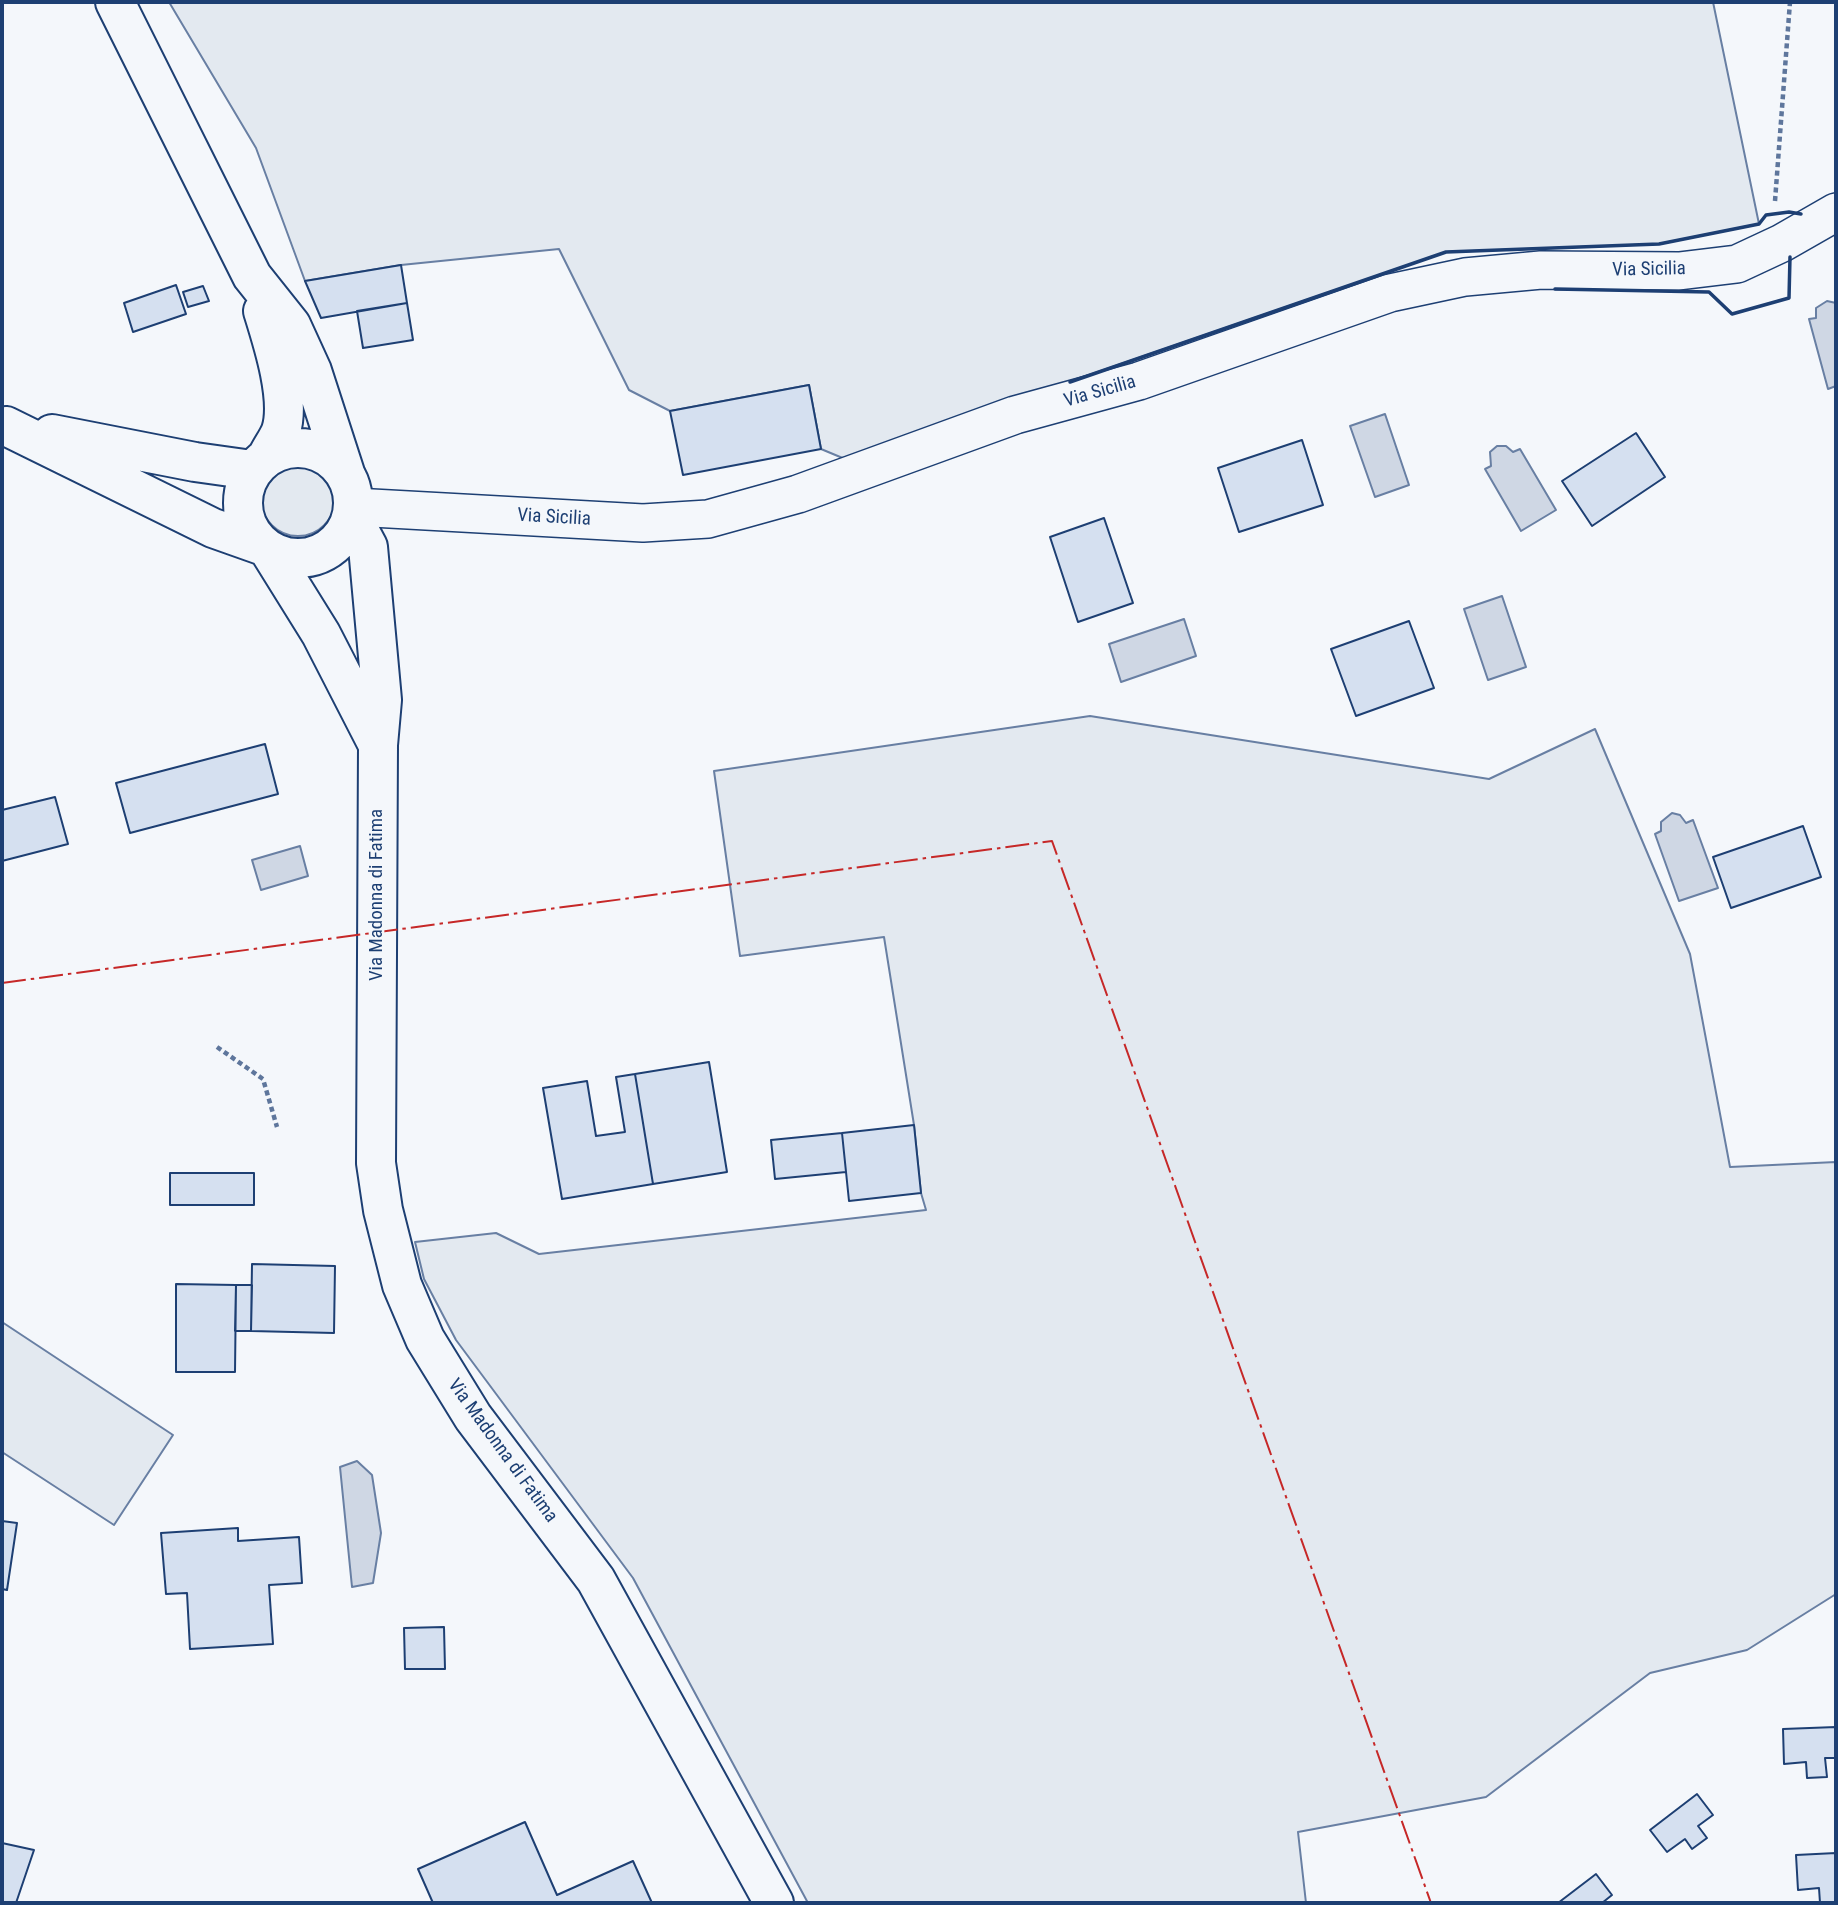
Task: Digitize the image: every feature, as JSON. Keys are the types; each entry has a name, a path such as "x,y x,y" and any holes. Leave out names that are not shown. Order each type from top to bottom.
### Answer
{"main road":[{"path":"115,2 252,276 276,355 283,398 281,429 244,488 242,509 248,529 266,548 327,646 378,745"},
{"name":"Via Madonna di Fatima","path":"252,276 291,325 312,371 350,499 368,547 382,700 378,745 376,1164 383,1210 402,1285 425,1339 473,1418 596,1580 774,1903"},
{"path":"4,425 195,462 260,463 289,448 310,449 330,457 350,499 345,533 334,545 320,554 303,559 286,557 213,528 4,425"}],"street":[{"name":"Via Sicilia","path":"350,499 643,523 708,519 798,494 1015,415 1139,381 1390,293 1465,277 1541,270 1679,271 1737,264 1782,243 1836,212"}],"path":[{"path":"1782,243 1774,213 1790,2"},
{"path":"217,1046 263,1079 277,1127"}],"shaded area":[{"path":"169,2 1713,2 1759,224 1659,244 1446,252 845,459 821,449 809,385 670,411 629,390 559,249 401,265 305,281 256,148"},
{"path":"1827,301 1836,303 1836,386 1828,389 1809,319 1816,318 1816,308"},
{"path":"1385,414 1409,485 1375,497 1350,426"},
{"path":"1497,446 1506,446 1513,452 1520,449 1556,510 1521,531 1485,469 1491,466 1490,452"},
{"path":"291,462 305,462 319,468 329,478 335,499 333,513 319,530 305,536 291,536 277,530 267,520 261,506 261,492 267,478 277,468"},
{"path":"1502,596 1526,667 1488,680 1464,609"},
{"path":"1184,619 1196,656 1121,682 1109,644"},
{"path":"1090,716 1489,779 1595,729 1690,954 1730,1167 1836,1162 1836,1594 1747,1650 1650,1673 1486,1797 1298,1832 1306,1903 808,1903 633,1578 456,1340 424,1279 415,1242 496,1233 539,1254 926,1210 921,1193 914,1125 884,937 740,956 714,771"},
{"path":"1672,813 1680,815 1686,823 1693,820 1718,888 1679,901 1655,834 1661,831 1661,822"},
{"path":"300,846 308,876 261,890 252,860"},
{"path":"2,1322 173,1435 114,1525 2,1452"},
{"path":"357,1461 372,1475 381,1533 373,1583 352,1587 340,1467"}],"building":[{"path":"401,265 407,303 321,318 305,281"},
{"path":"176,285 186,314 133,332 124,303"},
{"path":"203,286 209,301 188,307 183,292"},
{"path":"407,303 413,340 363,348 357,311"},
{"path":"809,385 821,449 683,475 670,411"},
{"path":"1636,433 1665,477 1592,526 1562,481"},
{"path":"1302,440 1323,505 1239,532 1218,468"},
{"path":"1104,518 1133,603 1078,622 1050,537"},
{"path":"1409,621 1434,688 1356,716 1331,649"},
{"path":"265,744 278,794 130,833 116,783"},
{"path":"55,797 68,844 2,861 2,810"},
{"path":"1803,826 1821,877 1731,908 1713,857"},
{"path":"709,1062 727,1172 653,1184 635,1074"},
{"path":"635,1074 653,1184 562,1199 543,1088 587,1081 596,1136 625,1132 616,1077"},
{"path":"914,1125 921,1193 849,1201 842,1133"},
{"path":"842,1133 846,1172 775,1179 771,1140"},
{"path":"170,1173 254,1173 254,1205 170,1205"},
{"path":"252,1264 335,1266 334,1333 251,1331"},
{"path":"176,1284 236,1285 235,1372 176,1372"},
{"path":"236,1285 252,1285 251,1331 235,1331"},
{"path":"2,1521 17,1523 7,1590 2,1589"},
{"path":"238,1528 238,1541 299,1537 302,1583 269,1585 273,1644 190,1649 187,1593 166,1594 161,1533"},
{"path":"444,1627 445,1669 405,1669 404,1628"},
{"path":"1836,1727 1836,1758 1825,1758 1827,1777 1807,1778 1806,1762 1784,1764 1783,1729"},
{"path":"1697,1794 1713,1815 1698,1826 1707,1838 1692,1849 1685,1839 1667,1852 1650,1830"},
{"path":"525,1822 557,1895 633,1861 652,1903 433,1903 418,1869"},
{"path":"2,1843 34,1850 16,1903 2,1903"},
{"path":"1836,1853 1836,1903 1820,1903 1819,1888 1798,1890 1796,1855"},
{"path":"1596,1874 1612,1895 1602,1903 1558,1903"}],"wall":[{"path":"1070,382 1446,252 1659,244 1759,224 1766,215 1789,212 1801,214"},
{"path":"1555,289 1709,292 1732,314 1789,298 1790,257"}],"power":[{"path":"2,983 1052,841 1431,1903"}]}
